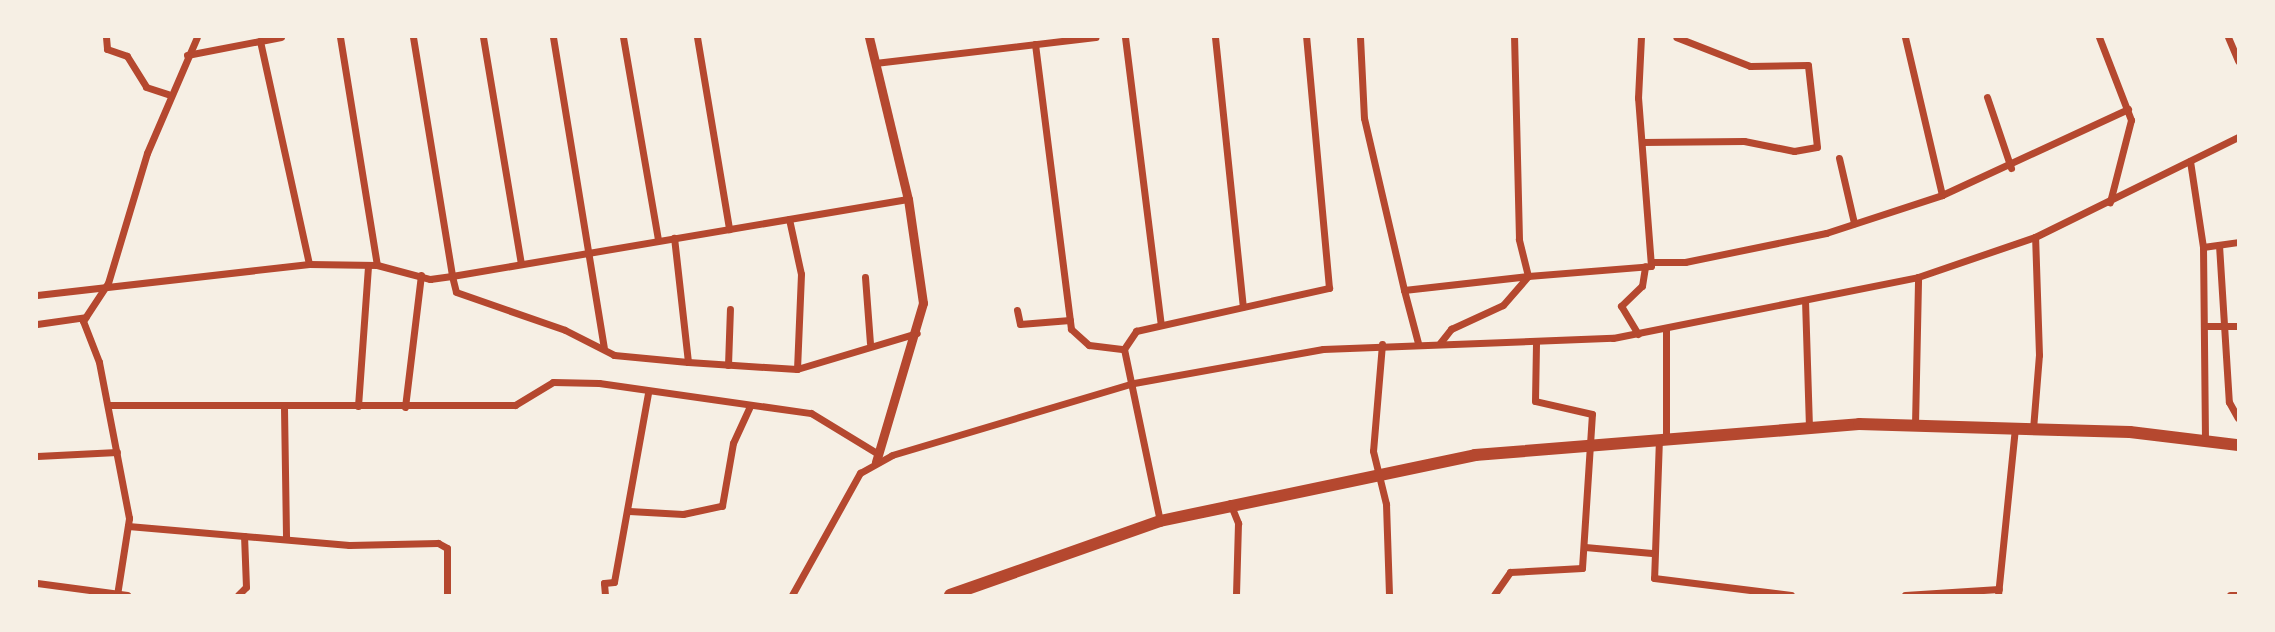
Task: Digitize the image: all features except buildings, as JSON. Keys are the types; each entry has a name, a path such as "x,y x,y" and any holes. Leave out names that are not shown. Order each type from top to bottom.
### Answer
{"main road":[{"path":"950,595 972,591 1160,522 1230,503 1378,472 1591,443 1808,427 1915,425 2033,429 2238,444"}],"street":[{"path":"106,37 107,49 127,56 146,88 168,94"},
{"path":"117,593 128,526 99,362 84,335 86,317 108,283 168,94 197,37"},
{"path":"187,55 281,37"},
{"path":"340,37 377,265"},
{"path":"413,37 456,292 629,358 797,369 825,365 836,354 918,332"},
{"path":"483,37 521,263"},
{"path":"553,37 604,348"},
{"path":"623,37 658,240"},
{"path":"697,37 729,229"},
{"path":"869,37 908,199 920,269 918,332 874,452 876,462"},
{"path":"875,63 1095,37"},
{"path":"1125,37 1161,325"},
{"path":"1215,37 1243,307"},
{"path":"1124,349 1136,331 1329,288 1306,37"},
{"path":"1360,37 1364,118 1418,343"},
{"path":"1440,343 1451,329 1503,305 1528,276 1515,165 1514,37"},
{"path":"1641,37 1642,142 1653,262"},
{"path":"1642,142 1744,141 1794,151 1817,147 1808,65 1750,65 1676,37"},
{"path":"1905,37 1942,195"},
{"path":"2099,37 2128,109 2129,138 2110,202"},
{"path":"2228,37 2238,61"},
{"path":"260,41 309,264"},
{"path":"1035,44 1070,320 1078,339 1089,345 1124,349"},
{"path":"1987,97 2011,168"},
{"path":"1404,290 1528,276 1645,267 1653,262 1685,262 1854,223 1942,195 2011,168 2128,109"},
{"path":"792,595 860,473 876,462 1134,383 1382,344 1536,342 1638,334 1918,277 2035,237 2238,137"},
{"path":"1839,158 1854,223"},
{"path":"2190,161 2203,247 2205,441"},
{"path":"37,295 108,283 309,264 377,265 421,275 452,276 908,199"},
{"path":"789,219 801,274 797,369"},
{"path":"2033,429 2039,355 2035,237"},
{"path":"674,238 688,362"},
{"path":"2203,247 2238,242"},
{"path":"2219,245 2229,402 2238,418"},
{"path":"358,406 368,265"},
{"path":"1638,334 1621,306 1642,286 1645,267"},
{"path":"405,407 421,275"},
{"path":"865,277 870,343"},
{"path":"1915,425 1918,277"},
{"path":"1805,300 1808,427"},
{"path":"728,365 730,309"},
{"path":"1017,310 1020,324 1070,320"},
{"path":"37,324 86,317"},
{"path":"2204,327 2238,326"},
{"path":"1667,329 1663,436 1652,553 1654,578 1791,595"},
{"path":"1502,594 1510,572 1579,572 1585,547 1592,414 1535,401 1536,342"},
{"path":"1382,344 1373,451 1378,472 1389,595"},
{"path":"1124,349 1134,383 1160,522"},
{"path":"108,405 284,408 515,405 553,382 824,417 874,452"},
{"path":"605,595 604,583 614,582 629,511 648,393"},
{"path":"629,511 683,514 722,506 733,443 750,406"},
{"path":"284,408 286,536"},
{"path":"1905,595 1998,592 2015,428"},
{"path":"37,456 117,452"},
{"path":"1230,503 1238,523 1236,595"},
{"path":"128,526 244,536 286,536 349,545 438,543 447,548 447,595"},
{"path":"238,595 246,587 244,536"},
{"path":"1585,547 1652,553"},
{"path":"37,583 127,595"},
{"path":"2231,595 2238,595"}]}
